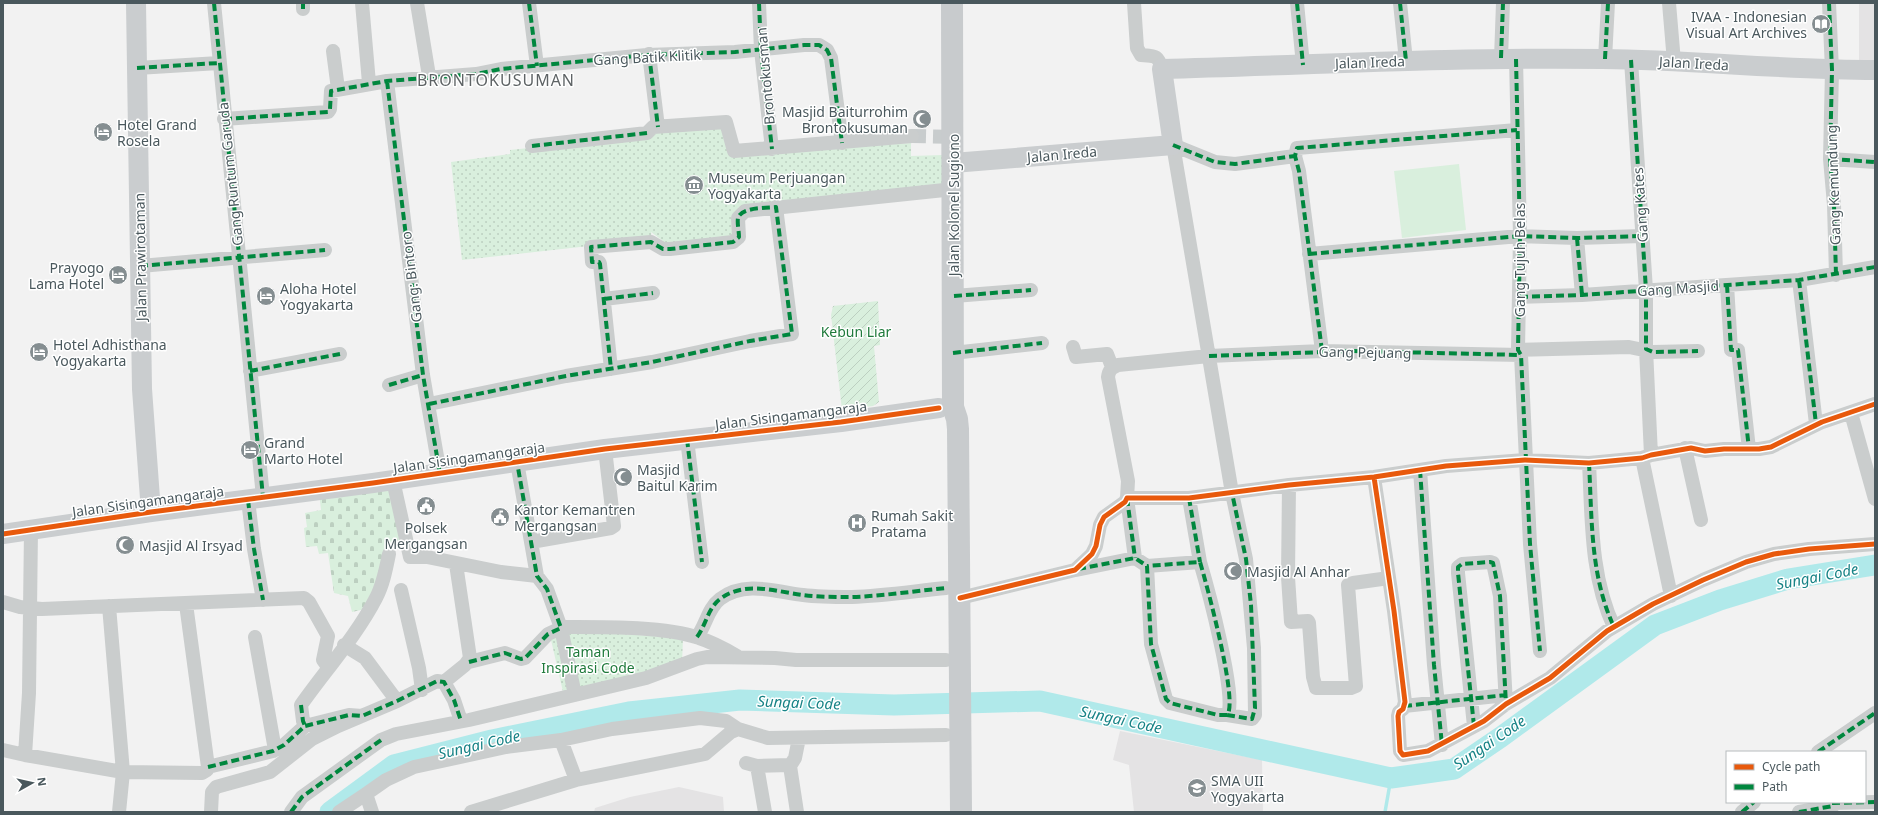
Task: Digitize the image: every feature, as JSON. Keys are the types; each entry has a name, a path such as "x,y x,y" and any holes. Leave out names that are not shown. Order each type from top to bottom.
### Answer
{"main road":[{"name":"Jalan Kolonel Sugiono","path":"951,731 950,662 953,586 946,407 953,353 954,296 952,3"},
{"path":"946,812 951,731"},
{"path":"951,731 960,812"}],"street":[{"name":"Jalan Prawirotaman","path":"136,3 142,389 151,512"},
{"name":"Gang Runtum Garuda","path":"140,266 239,258 224,119 214,3"},
{"path":"362,3 369,83"},
{"path":"417,3 429,76"},
{"path":"529,3 537,66"},
{"name":"Brontokusman","path":"759,3 772,149"},
{"path":"1134,3 1136,48 1141,55 1156,56 1160,60 1232,493 1246,559 1254,648 1255,708 1252,719 1218,715 1170,703 1166,699 1152,644 1147,566"},
{"path":"1297,3 1303,65"},
{"path":"1400,3 1406,61"},
{"name":"Gang Tujuh Belas","path":"1504,3 1508,58 1517,130 1520,236 1520,352 1530,544 1540,650"},
{"path":"1605,59 1608,3"},
{"path":"1669,3 1674,62"},
{"name":"Gang Kemundung","path":"1829,3 1832,70 1830,159 1834,206 1836,275"},
{"name":"Gang Batik Klitik","path":"338,89 369,83 429,76 476,74 501,69 649,54 762,50 804,45 819,45 827,50 831,58 842,143"},
{"path":"224,119 328,112 330,109 330,92 338,89 333,51"},
{"path":"649,54 658,126"},
{"name":"Jalan Ireda","path":"1162,70 1508,58 1605,59 1832,70 1875,70"},
{"name":"Gang Kates","path":"1631,60 1646,290 1646,456 1671,596"},
{"path":"137,68 219,63"},
{"name":"Gang: Bintoro","path":"387,81 423,375 440,474"},
{"path":"532,146 647,133 653,127 658,126 726,122 734,151 912,136"},
{"path":"1322,351 1295,150 1301,147 1517,130"},
{"path":"1173,145 1215,162 1235,164 1295,156"},
{"name":"Jalan Ireda","path":"953,163 1173,145"},
{"path":"1830,159 1875,162"},
{"path":"611,369 600,264 599,262 592,262 591,247 651,242 663,249 670,249 733,242 739,237 738,218 740,214 745,211 954,189"},
{"path":"429,404 566,376 611,369 792,334 776,207"},
{"path":"1309,254 1520,236 1577,238 1642,236"},
{"path":"1577,238 1582,295"},
{"path":"263,600 254,550 255,498 250,371 239,258 325,250"},
{"name":"Gang Masjid","path":"1520,297 1582,295 1799,280 1836,275 1875,267"},
{"path":"1799,280 1816,424"},
{"path":"1727,285 1731,350 1738,350 1749,449"},
{"path":"954,296 1031,290"},
{"path":"604,299 653,293"},
{"path":"953,353 1042,343"},
{"path":"1073,346 1076,357 1107,354 1112,367 1109,371 1108,378 1128,481 1127,498 1135,558"},
{"name":"Gang Pejuang","path":"1112,367 1118,365 1209,356 1322,351 1520,352 1629,347 1646,349 1653,352 1698,351"},
{"path":"250,371 340,354"},
{"path":"390,385 423,375"},
{"path":"1127,498 1189,498 1446,466 1525,460 1589,463 1646,456 1685,448 1698,448 1705,451 1771,447 1816,424 1875,404"},
{"name":"Jalan Sisingamangaraja","path":"3,534 151,512 440,474 605,449 841,422 946,407"},
{"path":"1851,413 1875,499"},
{"path":"687,439 702,562"},
{"path":"1685,448 1701,520"},
{"path":"531,542 610,528 614,526 615,523 605,449"},
{"path":"517,462 537,576 548,589 561,628 575,695"},
{"path":"1589,463 1597,573 1605,607 1614,627"},
{"path":"1420,470 1434,665 1442,745"},
{"path":"1374,476 1389,578 1404,706"},
{"path":"393,480 410,557 427,557 456,564 537,576"},
{"path":"1289,485 1288,564 1291,622 1308,621 1309,623 1313,677 1316,688 1351,688 1356,686 1348,585 1353,582 1389,578"},
{"path":"1075,570 1092,554 1096,546 1100,525 1104,517 1125,502 1127,498"},
{"path":"1189,498 1200,562 1223,658 1229,695 1230,710 1227,715"},
{"path":"25,755 29,693 31,529"},
{"path":"1506,699 1471,699 1404,706 1399,712 1398,716 1401,754 1428,751 1442,745 1484,721 1506,699 1550,678 1593,641 1614,627 1703,580 1746,562 1774,554 1809,549 1875,544"},
{"path":"305,726 301,705 376,598 384,581 389,554"},
{"path":"697,637 706,623 712,608 720,599 738,591 770,589 803,595 852,597 953,586 1075,570 1135,558 1147,566 1200,562"},
{"path":"1474,726 1458,573 1458,567 1462,564 1493,563 1500,596 1506,699"},
{"path":"456,564 470,650 469,662"},
{"path":"401,590 419,668 422,690"},
{"path":"3,602 30,609 186,604 304,598 307,599 328,636 323,660 328,667"},
{"path":"186,604 208,767"},
{"path":"110,606 123,772 119,812"},
{"path":"211,812 212,792 216,787 270,772 312,740 422,690 437,681 444,682 469,662 505,653 521,660 525,658 548,634 561,628 655,630 697,637 719,646 741,658"},
{"path":"255,637 275,750"},
{"path":"344,645 365,658 398,701"},
{"path":"291,812 302,797 381,740 396,734 461,721 646,678 697,659 717,656 741,658 950,662"},
{"path":"444,682 454,700 461,721"},
{"path":"1823,750 1875,713"},
{"path":"3,750 123,772 202,773 207,770 208,767 259,756 275,750 284,745 305,726 349,714 362,716"},
{"path":"339,812 386,780 414,767 506,747 561,740 612,729 700,718 726,721 738,729 762,737 799,738 951,731"},
{"path":"471,812 576,780 705,754 731,732 738,729"},
{"path":"797,812 790,765 795,758 799,738"},
{"path":"561,740 576,780"},
{"path":"765,812 752,764 790,765"},
{"path":"366,794 372,812"},
{"path":"1742,812 1753,803"},
{"path":"1799,812 1833,806 1864,803"}],"shaded area":[{"path":"1859,3 1875,3 1875,60 1859,60"},
{"name":"SMA UII Yogyakarta","path":"1120,731 1262,760 1263,812 1134,812 1129,765 1113,760"},
{"path":"679,787 723,797 724,812 594,812 595,808 630,797"}],"green space":[{"path":"725,123 734,155 911,143 911,156 943,155 944,187 739,207 735,215 732,239 667,244 651,232 652,239 462,260 451,162 510,154 510,150 614,139"},
{"path":"1459,164 1466,230 1402,238 1394,171"},
{"name":"Kebun Liar","path":"878,301 880,345 874,346 879,402 873,406 842,410 831,315 833,306"},
{"path":"391,484 404,542 393,540 380,579 365,609 352,612 348,596 334,593 328,553 319,554 317,546 306,547 304,528 307,527 305,513 321,510 319,492"},
{"name":"Taman Inspirasi Code","path":"562,630 683,638 682,664 564,696 551,640"}],"waterway":[{"name":"Sungai Code","path":"330,812 394,765 492,740 629,712 740,700 894,705 1040,701 1391,778 1454,769 1501,737 1655,625 1720,600 1788,579 1875,565"},
{"path":"1385,812 1391,778"}],"tunnel":[{"path":"912,136 953,137"}],"marked path":[{"path":"214,3 263,497"},
{"path":"303,3 303,9"},
{"path":"529,3 537,66"},
{"path":"759,3 761,50 772,149"},
{"path":"1297,3 1303,65"},
{"path":"1400,3 1406,61"},
{"path":"1501,58 1503,3"},
{"path":"1605,59 1608,3"},
{"path":"1829,3 1832,70 1830,159 1834,205 1836,275"},
{"path":"224,119 328,112 330,109 331,91 387,81 476,74 501,69 647,55 735,52 804,45 819,45 827,50 831,58 842,143"},
{"path":"649,54 658,127"},
{"path":"1516,59 1520,236 1518,350 1521,355 1530,544 1540,651"},
{"path":"1631,60 1646,290 1646,349 1653,352 1698,351"},
{"path":"137,68 219,63"},
{"path":"387,81 423,375 440,474"},
{"path":"1322,351 1299,171 1295,156 1297,148 1517,130"},
{"path":"532,146 647,133"},
{"path":"1173,145 1215,162 1235,164 1295,156"},
{"path":"1830,159 1875,162"},
{"path":"429,404 566,376 652,362 750,341 792,334 776,207 749,210 740,214 738,218 739,237 733,242 670,249 663,249 651,242 591,247 592,262 599,262 600,264 611,369"},
{"path":"1309,254 1520,236 1577,238 1642,236"},
{"path":"1577,238 1582,295"},
{"path":"140,266 325,250"},
{"path":"1520,297 1582,295 1799,280 1875,267"},
{"path":"1799,280 1816,424"},
{"path":"1727,285 1731,350 1738,350 1749,449"},
{"path":"954,296 1031,290"},
{"path":"604,299 653,293"},
{"path":"953,353 1042,343"},
{"path":"1209,356 1353,351 1521,355"},
{"path":"250,371 340,354"},
{"path":"389,385 423,375"},
{"path":"687,439 702,562"},
{"path":"469,662 505,653 521,659 525,658 548,634 561,628 547,589 537,576 517,462"},
{"path":"1589,463 1592,526 1596,567 1600,588 1614,627"},
{"path":"1420,470 1434,665 1442,745"},
{"path":"1227,715 1252,719 1255,708 1251,605 1246,559 1232,493"},
{"path":"1127,498 1135,558"},
{"path":"1189,498 1200,562"},
{"path":"248,500 254,549 263,600"},
{"path":"1078,569 1135,558 1147,566 1151,644 1166,699 1170,703 1218,715 1227,715 1230,706 1229,689 1220,642 1200,562 1147,566"},
{"path":"1474,726 1458,573 1458,567 1462,564 1493,563 1500,596 1506,704"},
{"path":"697,637 716,603 730,593 740,590 761,589 809,596 852,597 887,595 946,588"},
{"path":"208,767 273,751 284,745 305,726 349,715 362,716 397,701 437,681 444,682 454,700 461,721"},
{"path":"1404,706 1506,695"},
{"path":"301,705 305,726"},
{"path":"1819,751 1875,713"},
{"path":"291,812 302,797 381,740"},
{"path":"1866,802 1875,802"},
{"path":"1742,812 1753,803"},
{"path":"1799,812 1833,806"}],"cycle path":[{"path":"960,598 1075,570 1092,554 1096,546 1100,525 1104,517 1125,502 1127,498 1189,498 1289,485 1374,477 1446,466 1525,460 1589,463 1642,458 1691,448 1705,451 1724,449 1759,449 1771,447 1822,422 1875,404"},
{"path":"3,534 151,512 373,483 605,449 841,422 939,408"},
{"path":"1374,477 1394,611 1405,702 1403,709 1399,712 1398,716 1400,751 1403,755 1428,751 1484,721 1506,704 1550,678 1607,631 1653,604 1703,580 1746,562 1774,554 1809,549 1875,544"}],"place":[{"name":"IVAA - Indonesian Visual Art Archives","path":"1821,24"},
{"name":"Masjid Baiturrohim Brontokusuman","path":"922,119"},
{"name":"Hotel Grand Rosela","path":"103,132"},
{"name":"Museum Perjuangan Yogyakarta","path":"694,185"},
{"name":"Prayogo Lama Hotel","path":"118,275"},
{"name":"Aloha Hotel Yogyakarta","path":"266,296"},
{"name":"Hotel Adhisthana Yogyakarta","path":"39,352"},
{"name":"Grand Marto Hotel","path":"250,450"},
{"name":"Masjid Baitul Karim","path":"623,477"},
{"name":"Polsek Mergangsan","path":"426,506"},
{"name":"Kantor Kemantren Mergangsan","path":"500,517"},
{"name":"Rumah Sakit Pratama","path":"857,523"},
{"name":"Masjid Al Irsyad","path":"125,545"},
{"name":"Masjid Al Anhar","path":"1233,571"},
{"name":"SMA UII Yogyakarta","path":"1197,788"}],"district":[{"name":"BRONTOKUSUMAN","path":"496,80"}]}
